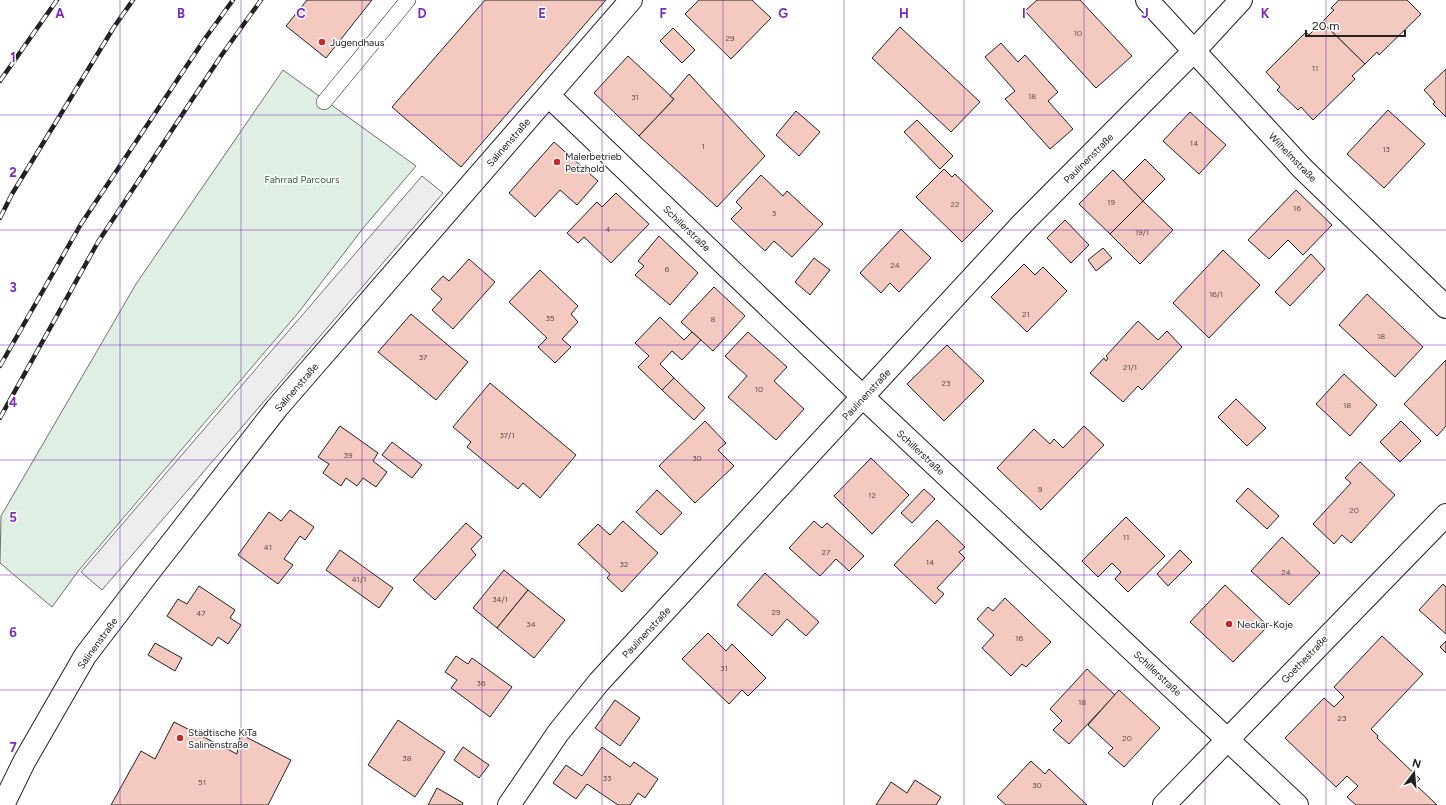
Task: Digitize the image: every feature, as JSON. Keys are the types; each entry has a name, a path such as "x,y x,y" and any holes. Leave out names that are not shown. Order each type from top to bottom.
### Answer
{"street":[{"name":"Salinenstraße","path":"3,805 24,762 85,656 277,408 631,0"},
{"name":"Wilhelmstraße","path":"1147,0 1302,168 1446,306"},
{"name":"Paulinenstraße","path":"509,805 558,733 599,682 1022,224 1194,51 1241,0"},
{"name":"Schillerstraße","path":"549,96 863,397 1227,738 1296,805"},
{"name":"Goethestraße","path":"1164,805 1227,738 1446,515"}],"lane":[{"path":"324,102 408,0"}],"green space":[{"name":"Fahrrad Parcours","path":"283,70 416,166 364,227 298,313 79,570 52,607 0,563 1,516 136,284"}],"shaded area":[{"path":"422,176 443,193 102,590 81,572"}],"building":[{"name":"Jugendhaus","path":"307,0 372,0 326,58 286,26"},
{"path":"485,0 606,0 461,167 392,107"},
{"path":"699,0 752,0 771,18 731,59 685,14"},
{"path":"1037,0 1080,0 1132,56 1096,88 1025,11"},
{"path":"1339,0 1407,0 1421,14 1379,55 1377,52 1365,64 1322,22 1334,10 1331,8"},
{"path":"1322,22 1365,64 1352,76 1355,79 1313,120 1301,107 1298,110 1277,90 1280,87 1266,72 1306,32 1309,35"},
{"path":"900,27 980,102 951,132 872,58"},
{"path":"673,28 695,50 682,63 660,41"},
{"path":"1001,43 1018,62 1025,55 1058,92 1048,101 1073,129 1050,149 1005,99 1015,91 985,57"},
{"path":"628,56 674,99 639,136 594,93"},
{"path":"1446,69 1446,117 1433,104 1435,102 1424,90"},
{"path":"689,74 765,156 717,207 639,136 674,99 670,96"},
{"path":"1388,110 1425,144 1384,188 1347,154"},
{"path":"796,111 820,132 799,156 776,135"},
{"path":"1190,112 1226,145 1199,174 1163,141"},
{"path":"917,120 953,156 940,169 904,132"},
{"name":"Malerbetrieb Petzhold","path":"554,142 598,181 577,205 560,190 535,217 509,193"},
{"path":"1145,159 1165,179 1143,201 1123,181"},
{"path":"944,169 952,177 955,174 993,211 962,242 916,197"},
{"path":"1113,170 1143,201 1110,234 1079,204"},
{"path":"761,175 783,196 787,191 823,224 792,257 774,241 765,251 731,219 742,208 736,202"},
{"path":"1296,190 1332,225 1303,255 1288,240 1269,259 1248,240"},
{"path":"616,193 649,224 611,263 584,237 578,243 567,233 597,202 602,207"},
{"path":"1143,201 1173,230 1140,264 1110,234"},
{"path":"1065,220 1089,245 1071,263 1047,238"},
{"path":"901,229 931,258 899,292 890,283 881,293 860,273"},
{"path":"659,236 698,273 670,305 635,275 644,266 638,261"},
{"path":"1103,248 1112,258 1096,271 1088,260"},
{"path":"1223,250 1260,285 1209,338 1173,303"},
{"path":"1311,254 1325,269 1290,306 1275,292"},
{"path":"814,258 830,270 810,295 795,282"},
{"path":"469,259 495,282 453,329 432,310 442,299 431,289 443,276 449,281"},
{"path":"1024,264 1035,275 1043,267 1067,291 1027,332 991,297"},
{"path":"540,270 578,306 571,314 578,322 562,339 571,347 555,363 538,347 547,338 509,302"},
{"path":"714,287 745,316 713,351 681,322"},
{"path":"1367,294 1423,347 1395,377 1339,325"},
{"path":"411,314 468,362 436,400 378,352"},
{"path":"660,317 684,340 692,332 701,340 682,360 672,351 660,364 674,378 662,390 638,367 649,356 635,343"},
{"path":"1138,321 1158,340 1167,331 1182,347 1142,390 1138,386 1123,402 1090,373 1104,358 1106,361 1108,358 1106,356"},
{"path":"748,332 787,367 774,381 804,409 776,440 728,397 747,376 725,356"},
{"path":"947,345 984,381 944,421 907,384"},
{"path":"1446,360 1446,426 1437,436 1404,404"},
{"path":"1344,374 1377,405 1350,436 1316,404"},
{"path":"674,378 705,408 694,420 662,390"},
{"path":"490,383 576,455 540,498 523,483 518,489 467,447 471,442 453,427"},
{"path":"1236,399 1266,428 1247,446 1218,417"},
{"path":"705,421 726,443 718,450 734,466 695,503 659,466"},
{"path":"1401,421 1421,441 1400,462 1380,442"},
{"path":"340,426 378,453 373,461 387,472 376,487 363,478 357,486 346,478 341,486 323,473 329,464 318,457"},
{"path":"1084,426 1104,445 1041,510 997,468 1034,429 1050,444 1054,439 1063,448"},
{"path":"392,442 422,465 412,478 382,455"},
{"path":"871,458 909,495 872,534 834,496"},
{"path":"1360,462 1395,495 1351,543 1342,535 1334,544 1313,524 1351,483 1345,478"},
{"path":"1248,488 1279,516 1267,529 1236,501"},
{"path":"924,489 935,499 912,523 901,513"},
{"path":"657,490 682,513 661,535 636,512"},
{"path":"290,510 314,527 305,540 300,536 284,559 293,565 278,584 238,555 269,512 281,521"},
{"path":"1126,517 1165,556 1128,592 1115,579 1121,572 1112,563 1098,577 1082,561"},
{"path":"937,520 965,547 959,552 965,558 937,588 944,594 935,604 894,565"},
{"path":"623,521 658,553 622,592 607,578 610,574 578,544 598,524 610,535"},
{"path":"814,521 822,528 827,523 864,556 849,571 836,559 820,576 789,548"},
{"path":"466,523 482,537 471,549 476,555 435,600 413,580"},
{"path":"1282,537 1320,573 1289,605 1251,571"},
{"path":"340,550 393,588 379,608 326,570"},
{"path":"1180,550 1192,562 1168,586 1157,574"},
{"path":"504,570 528,590 497,628 473,608"},
{"path":"765,573 819,622 806,636 787,619 772,636 737,605"},
{"path":"1443,584 1446,587 1446,634 1419,610"},
{"name":"Neckar-Koje","path":"1225,585 1268,626 1233,662 1190,622"},
{"path":"199,586 235,610 230,618 241,625 228,644 218,637 212,646 167,616 178,599 187,604"},
{"path":"528,590 565,620 534,658 497,628"},
{"path":"1005,598 1051,642 1026,667 1022,664 1011,676 982,648 994,635 977,619 988,607 993,611"},
{"path":"708,633 726,651 732,644 766,678 748,696 742,690 729,704 682,659"},
{"path":"1382,636 1423,674 1371,729 1378,736 1377,738 1420,779 1415,784 1437,805 1356,805 1347,797 1358,786 1347,776 1336,787 1285,738 1324,698 1334,707 1344,697 1334,687"},
{"path":"1446,641 1446,653 1440,647"},
{"path":"155,643 182,658 175,671 148,655"},
{"path":"456,656 468,664 472,658 512,687 490,717 451,688 457,680 445,672"},
{"path":"1087,669 1115,695 1069,744 1053,730 1062,721 1050,709"},
{"path":"1119,690 1160,728 1124,767 1108,753 1113,748 1088,725"},
{"path":"615,700 640,718 620,746 595,728"},
{"path":"398,720 445,752 415,797 368,765"},
{"path":"174,722 237,754 240,734 291,760 268,805 111,805 141,751 155,759"},
{"path":"463,747 489,765 479,778 454,760"},
{"path":"602,747 630,767 634,762 658,779 645,798 638,793 630,805 618,805 587,784 576,799 553,783 566,765 582,776"},
{"path":"1031,761 1045,774 1049,769 1087,805 1006,805 997,797"},
{"path":"915,780 941,797 936,805 876,805 891,782 907,793"},
{"path":"437,788 463,803 462,805 428,805"}],"railway":[{"path":"0,81 57,0"},
{"path":"0,218 12,194 114,27 133,0"},
{"path":"0,366 81,224 204,40 233,0"},
{"path":"0,418 98,242 221,56 261,0"}],"place":[{"name":"Jugendhaus","path":"322,42"},
{"name":"Malerbetrieb Petzhold","path":"557,162"},
{"name":"Neckar-Koje","path":"1229,624"},
{"name":"Städtische KiTa Salinenstraße","path":"180,738"}]}
